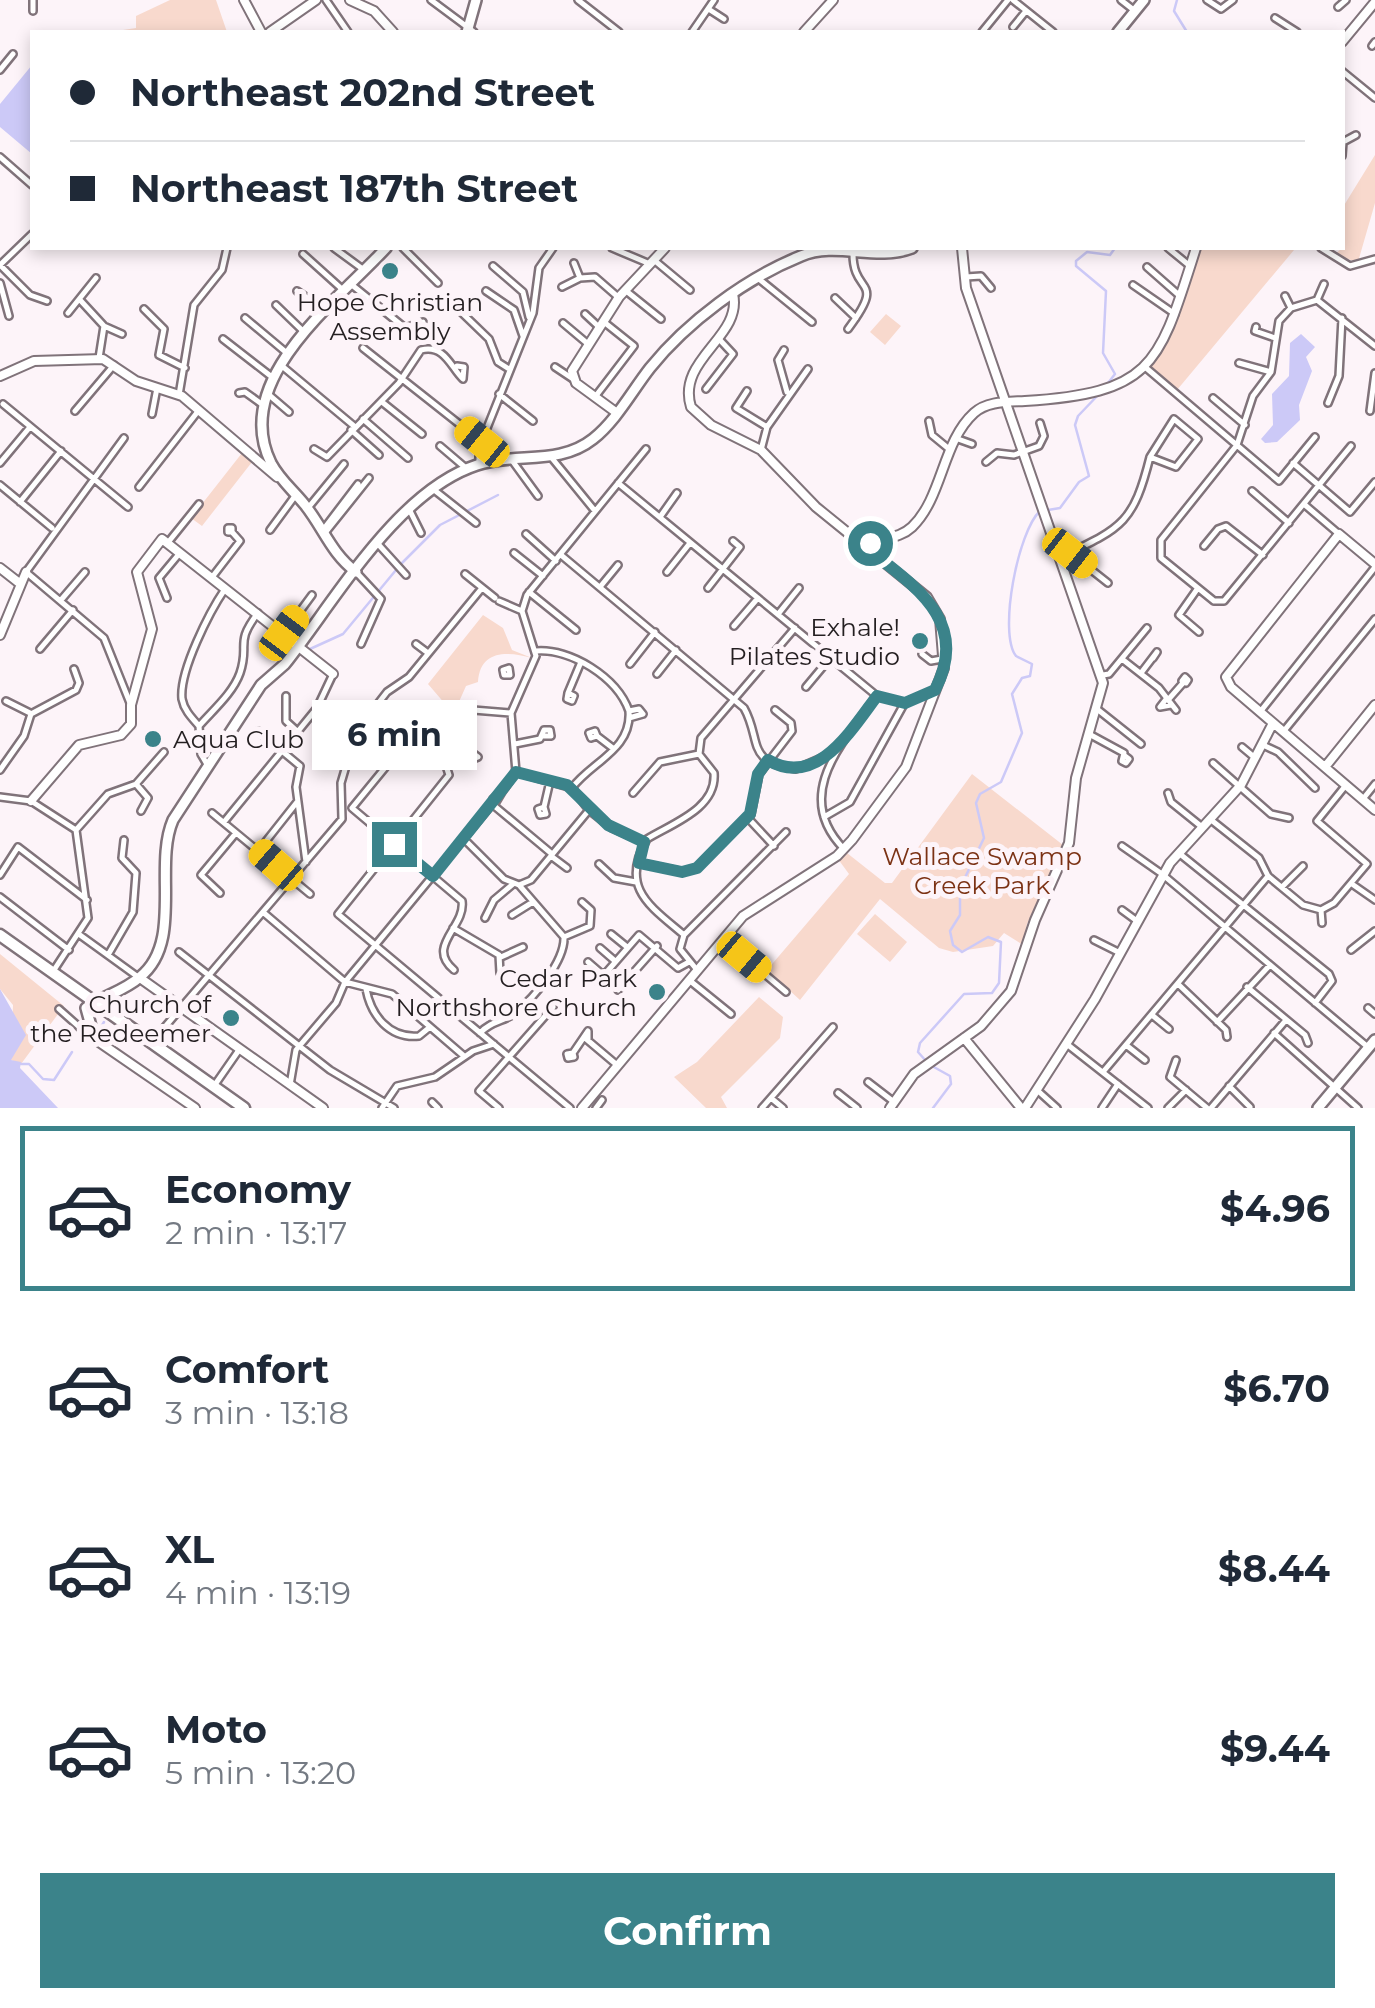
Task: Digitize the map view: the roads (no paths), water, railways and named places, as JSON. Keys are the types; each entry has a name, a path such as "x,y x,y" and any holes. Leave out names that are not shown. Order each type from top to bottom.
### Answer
{"main road":[{"path":"469,30 476,0"},
{"path":"1120,30 1144,0"},
{"path":"356,572 341,560 308,508 282,481 267,452 262,405 280,364 384,250"},
{"path":"86,1033 91,1026 84,1016 92,1005 140,978 153,962 162,935 171,826 208,766 262,685 299,646 410,509 433,489 479,464 551,457 583,446 617,412 662,355 737,291 759,279 814,252 880,256 904,250"},
{"path":"341,560 342,590"},
{"path":"0,937 234,1108"},
{"path":"92,1005 112,998 122,989"},
{"path":"112,998 110,1008 116,1017"},
{"path":"92,1005 116,1017 244,1108"},
{"path":"1318,1108 1372,1044"}],"street":[{"path":"32,11 33,0"},
{"path":"244,0 260,30"},
{"path":"273,30 316,0"},
{"path":"326,0 347,30"},
{"path":"350,0 374,11 391,30"},
{"path":"431,0 467,30"},
{"path":"578,0 616,30"},
{"path":"694,30 714,0"},
{"path":"806,30 833,0"},
{"path":"984,30 1011,0 1050,30"},
{"path":"1121,0 1135,12"},
{"path":"1207,0 1221,8 1233,0"},
{"path":"1338,7 1346,0"},
{"path":"1345,39 1374,5"},
{"path":"710,10 724,19"},
{"path":"1013,27 1026,11"},
{"path":"1275,18 1294,30"},
{"path":"0,70 13,54"},
{"path":"1345,76 1375,98"},
{"path":"1345,141 1356,135"},
{"path":"0,157 30,183"},
{"path":"30,236 0,265 30,295 47,301"},
{"path":"179,394 194,305 217,278 226,250"},
{"path":"337,250 365,271"},
{"path":"406,250 438,282"},
{"path":"479,464 482,442 530,320 537,274 551,250"},
{"path":"618,250 652,262 690,290"},
{"path":"573,380 572,370 601,324 622,294 663,250"},
{"path":"868,1082 892,1105 929,1062 1000,1008 1016,978 1035,920 1069,843 1076,778 1097,709 1102,671 1004,402 964,278 962,250"},
{"path":"1170,250 1190,266"},
{"path":"864,546 894,538 912,527 977,410 1004,402 1108,391 1145,367 1165,340 1195,250"},
{"path":"1324,250 1350,266 1375,259"},
{"path":"304,254 405,328 423,322"},
{"path":"848,328 869,293 854,268 853,254"},
{"path":"574,264 580,278"},
{"path":"493,266 522,292 530,320"},
{"path":"1147,267 1180,296"},
{"path":"964,278 981,276 991,288"},
{"path":"68,313 96,278"},
{"path":"562,287 580,278 595,278 661,319"},
{"path":"759,279 812,322"},
{"path":"0,284 10,316"},
{"path":"1324,284 1317,300 1291,308 1279,321 1271,372 1256,390 1238,445 1160,540 1159,553 1214,601 1224,601 1351,446"},
{"path":"1133,285 1175,314"},
{"path":"486,290 514,310 523,336"},
{"path":"297,291 327,312"},
{"path":"582,1108 752,908 844,850 906,767 945,658 934,604 816,507 761,450 701,418 688,396 692,374 734,311 737,291"},
{"path":"1285,296 1291,308"},
{"path":"834,298 856,318"},
{"path":"1317,300 1375,346"},
{"path":"81,301 104,326 122,334"},
{"path":"276,305 306,335"},
{"path":"144,309 163,326 159,355 184,368"},
{"path":"460,311 489,338 498,362 509,369"},
{"path":"585,314 634,346 595,397"},
{"path":"245,318 288,354"},
{"path":"1328,404 1338,376 1342,318"},
{"path":"563,323 588,344"},
{"path":"99,358 104,326"},
{"path":"1256,327 1255,331 1275,338"},
{"path":"706,389 733,354 717,338"},
{"path":"223,339 272,377"},
{"path":"362,348 482,442"},
{"path":"314,449 327,457 382,402 417,353 426,348 437,350 457,366"},
{"path":"784,350 778,360 787,392"},
{"path":"50,358 51,373"},
{"path":"0,376 50,358 99,358 157,388 179,394 282,481"},
{"path":"1239,363 1271,372"},
{"path":"280,364 379,454"},
{"path":"75,411 114,365"},
{"path":"555,367 617,412"},
{"path":"1145,367 1279,481 1315,437"},
{"path":"761,450 767,426 787,392 808,368"},
{"path":"1370,411 1375,373"},
{"path":"152,414 157,388"},
{"path":"747,391 736,408 767,426"},
{"path":"239,393 245,392 262,405"},
{"path":"266,392 289,412"},
{"path":"500,394 533,421"},
{"path":"1212,398 1245,425"},
{"path":"382,402 422,434"},
{"path":"4,404 128,507"},
{"path":"139,487 199,410"},
{"path":"363,419 408,458"},
{"path":"1059,558 1120,527 1139,498 1150,457 1174,419 1198,439 1176,467 1150,457"},
{"path":"929,421 932,435 950,454"},
{"path":"986,462 997,454 1022,454 1041,444 1040,423"},
{"path":"0,463 31,426"},
{"path":"0,635 18,582 53,529 124,438"},
{"path":"958,439 972,444"},
{"path":"440,446 467,469"},
{"path":"290,1085 294,1056 336,1003 344,982 378,947 516,772 511,713 536,651 522,612 529,592 646,449"},
{"path":"20,502 61,451"},
{"path":"258,460 267,452"},
{"path":"551,457 596,511"},
{"path":"511,459 538,496"},
{"path":"1293,463 1350,512 1375,482"},
{"path":"308,508 344,464"},
{"path":"322,534 369,478"},
{"path":"618,483 877,696 905,703 935,690"},
{"path":"322,534 358,484"},
{"path":"0,486 53,529"},
{"path":"433,489 476,523"},
{"path":"1252,492 1290,523"},
{"path":"660,517 677,493"},
{"path":"270,530 296,495"},
{"path":"170,540 199,504"},
{"path":"1260,712 1374,562 1305,505"},
{"path":"410,509 422,533"},
{"path":"1204,546 1218,529 1226,526 1264,555"},
{"path":"214,576 240,541 232,532"},
{"path":"526,534 600,588 734,698 748,714 756,750 768,760 796,768 835,752"},
{"path":"1339,534 1226,680 1375,810"},
{"path":"31,801 79,745 124,734 131,724 152,629 137,572 159,540 170,540 333,674 322,701 224,822"},
{"path":"708,588 740,548 734,541"},
{"path":"668,572 690,542"},
{"path":"378,544 406,575"},
{"path":"167,598 160,578 182,550"},
{"path":"514,553 543,576"},
{"path":"1070,553 1108,583"},
{"path":"600,588 618,566"},
{"path":"0,568 18,582"},
{"path":"26,572 104,638 132,706"},
{"path":"61,600 85,572"},
{"path":"356,572 381,600 361,644"},
{"path":"465,574 497,599 522,612"},
{"path":"208,766 200,754 199,726 185,708 183,689 209,614 227,587"},
{"path":"152,1042 342,819 341,783 354,736 376,704 409,677 482,588"},
{"path":"778,614 798,588"},
{"path":"1198,588 1180,615 1198,632"},
{"path":"529,592 576,630"},
{"path":"284,633 312,595"},
{"path":"734,626 758,598"},
{"path":"40,649 72,610"},
{"path":"199,726 236,682 242,666 242,635 258,613"},
{"path":"1284,732 1375,619"},
{"path":"698,754 701,738 795,628"},
{"path":"1102,671 1122,659 1147,628"},
{"path":"630,664 655,632"},
{"path":"416,644 428,653"},
{"path":"657,674 676,650"},
{"path":"536,651 560,651 581,662 617,691 629,714 626,733 614,749 572,788"},
{"path":"922,654 931,661 945,658"},
{"path":"806,687 831,657"},
{"path":"1141,673 1153,658"},
{"path":"1122,659 1171,703 1183,682"},
{"path":"568,694 581,662"},
{"path":"1,766 24,736 31,714 76,690 79,683 74,670"},
{"path":"510,673 526,682"},
{"path":"286,696 286,721 297,731"},
{"path":"844,850 831,836 819,788 835,752 877,696"},
{"path":"6,701 31,714"},
{"path":"824,818 850,802 905,703"},
{"path":"1325,767 1375,705"},
{"path":"454,970 445,960 443,950 464,906 352,808 410,736 439,711 458,708 511,713"},
{"path":"1097,709 1141,744"},
{"path":"639,863 682,872 697,868 747,817 758,774 792,727 774,710"},
{"path":"439,711 450,736 471,754"},
{"path":"964,1038 1023,1108 1068,1045 1162,874 1241,785 1273,723"},
{"path":"258,731 300,766 297,802 307,847 305,864"},
{"path":"1089,734 1110,742 1125,756"},
{"path":"410,736 448,769 448,777 338,914 570,1108"},
{"path":"515,744 544,736"},
{"path":"597,736 614,749"},
{"path":"1263,746 1278,752 1315,788"},
{"path":"1242,747 1256,758"},
{"path":"76,830 108,794 136,784 164,752"},
{"path":"636,788 660,762 698,754"},
{"path":"684,935 641,898 636,882 644,842 680,823 710,792 714,773 698,754"},
{"path":"1213,763 1271,814 1289,818"},
{"path":"516,772 572,788 590,810 616,830 644,842"},
{"path":"544,808 550,780"},
{"path":"136,784 148,798 141,811"},
{"path":"1363,799 1375,784"},
{"path":"1320,910 1352,884 1367,864 1316,821 1346,785"},
{"path":"1168,793 1172,802 1202,827"},
{"path":"0,797 31,801 76,830 88,918 80,936 52,973"},
{"path":"259,850 297,802"},
{"path":"492,804 568,868"},
{"path":"485,918 494,900 516,884 530,880 590,810"},
{"path":"212,813 310,894"},
{"path":"747,817 774,846"},
{"path":"1210,819 1259,858 1268,876 1303,906 1320,910"},
{"path":"220,893 201,875 236,832"},
{"path":"697,970 680,949 684,935 786,832"},
{"path":"463,839 516,884 564,937 562,954 517,1012 490,1022 480,1032"},
{"path":"108,955 133,912 136,873 122,858 124,840"},
{"path":"1122,846 1372,1044"},
{"path":"0,875 18,847 86,900"},
{"path":"1178,852 1330,974 1332,982 1315,1002"},
{"path":"599,864 614,878 636,882"},
{"path":"1282,887 1302,866"},
{"path":"1104,1072 1268,876"},
{"path":"1352,884 1375,900"},
{"path":"0,897 69,950"},
{"path":"512,914 532,902"},
{"path":"564,937 585,929 592,920 592,910 582,902"},
{"path":"1122,910 1137,921"},
{"path":"1320,910 1322,923"},
{"path":"264,913 344,982 392,994 464,1056"},
{"path":"453,928 500,958"},
{"path":"1351,950 1375,931"},
{"path":"611,934 627,947"},
{"path":"598,982 639,935 658,946 678,968 689,962"},
{"path":"80,936 323,1108"},
{"path":"723,940 786,992"},
{"path":"1094,940 1120,953"},
{"path":"618,990 658,946"},
{"path":"500,958 524,948"},
{"path":"600,948 615,962"},
{"path":"179,952 330,1070 394,1108"},
{"path":"500,958 500,973"},
{"path":"588,962 603,975"},
{"path":"1217,1022 1270,965"},
{"path":"689,980 732,1014"},
{"path":"1178,984 1226,1030 1226,1037"},
{"path":"1247,987 1308,1043"},
{"path":"366,989 373,1014 398,1034 419,1036 430,1027"},
{"path":"498,1108 479,1091 553,1008"},
{"path":"1368,1008 1375,1014"},
{"path":"59,1009 86,1033 195,1108"},
{"path":"1152,1015 1168,1029"},
{"path":"1176,1060 1170,1077 1209,1108 1286,1020"},
{"path":"762,1108 833,1027"},
{"path":"1274,1034 1333,1090 1358,1108"},
{"path":"573,1053 586,1039 618,1065"},
{"path":"382,1108 397,1086 435,1077 464,1056 494,1044"},
{"path":"1068,1045 1148,1108"},
{"path":"1126,1045 1145,1060"},
{"path":"214,1086 239,1050"},
{"path":"1102,1108 1118,1084"},
{"path":"1229,1086 1250,1107"},
{"path":"1037,1090 1057,1108"},
{"path":"1168,1108 1186,1090"},
{"path":"838,1094 852,1107"},
{"path":"771,1098 784,1108"},
{"path":"596,1108 602,1100"},
{"path":"432,1102 438,1108"}],"water":[{"path":"30,67 30,152 0,127 0,104"},
{"path":"1301,334 1315,347 1306,357 1312,371 1299,405 1300,420 1277,442 1265,443 1261,439 1273,425 1272,394 1289,376 1290,343"},
{"path":"0,989 26,1035 11,1060 21,1062 20,1068 58,1108 0,1108"}],"waterway":[{"path":"1177,0 1174,11 1186,30"},
{"path":"1108,383 1115,374 1103,353 1106,291 1076,266 1076,261 1087,252 1110,255 1114,250"},
{"path":"1048,510 1060,508 1079,482 1089,476 1075,425 1078,416 1100,393"},
{"path":"400,565 440,525 498,495"},
{"path":"926,1061 918,1052 920,1043 964,994 992,993 999,983 1001,942 988,937 962,952 953,945 950,931 960,915 960,888 984,838 976,803 980,794 1001,782 1022,733 1012,694 1022,678 1030,676 1032,664 1016,656 1011,644 1010,605 1024,539 1040,511"},
{"path":"310,649 343,634 396,570"},
{"path":"95,1037 104,1022"},
{"path":"21,1064 29,1064 43,1079 54,1080 72,1052"},
{"path":"932,1066 950,1076 951,1084 933,1108"}],"place":[{"name":"Hope Christian Assembly","path":"390,271"},
{"name":"Exhale! Pilates Studio","path":"920,641"},
{"name":"Aqua Club","path":"153,739"},
{"name":"Cedar Park Northshore Church","path":"657,992"},
{"name":"Church of the Redeemer","path":"231,1018"}],"park label":[{"name":"Wallace Swamp Creek Park","path":"982,870"}]}
